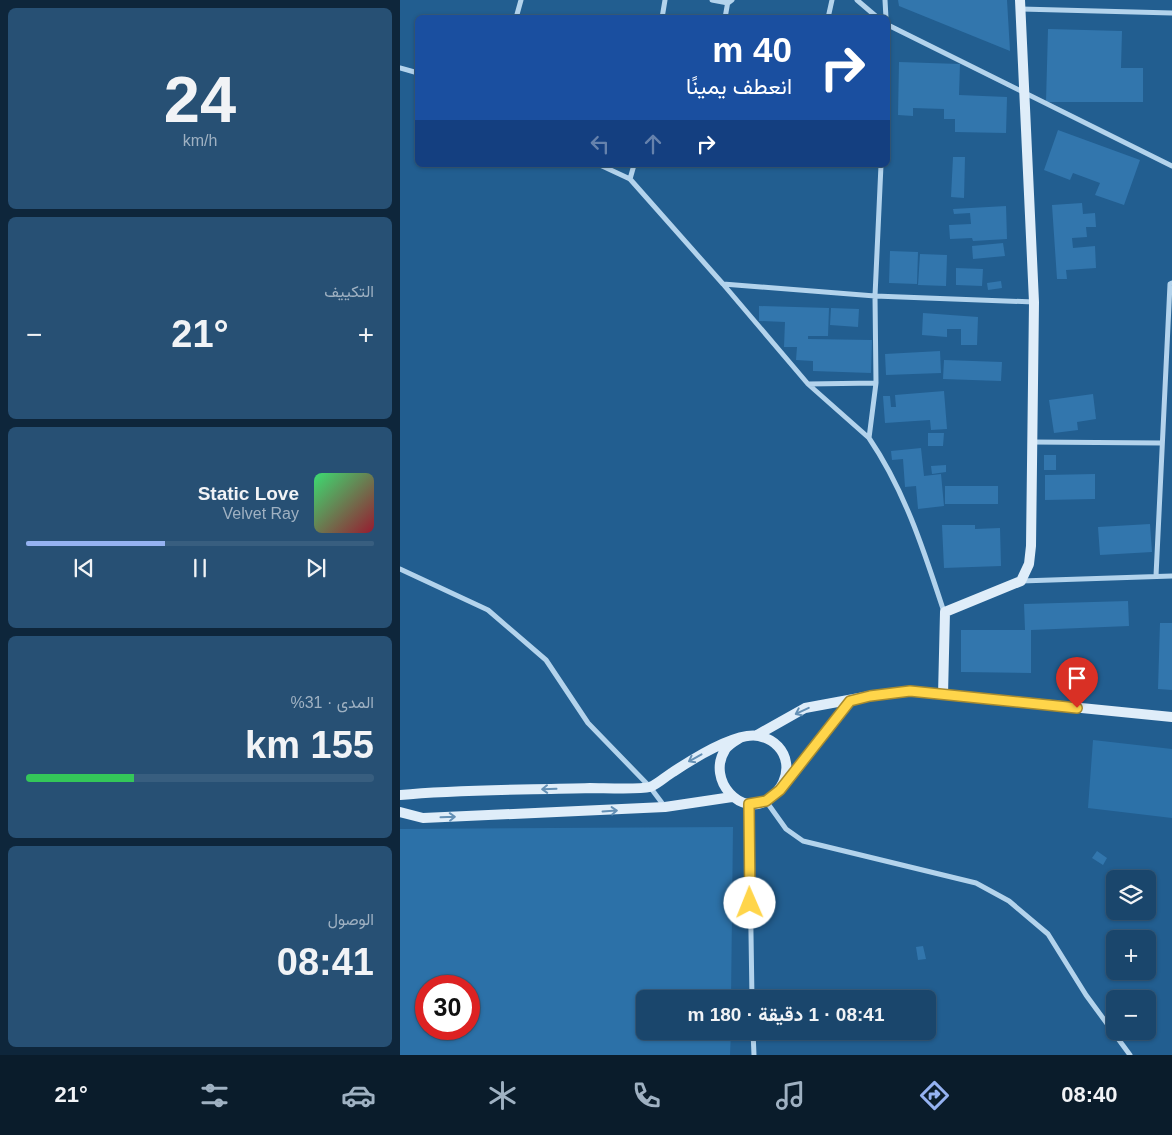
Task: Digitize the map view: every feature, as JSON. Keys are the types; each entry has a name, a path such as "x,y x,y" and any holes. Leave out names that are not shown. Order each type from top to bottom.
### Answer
{"main road":[{"path":"943,695 945,612 1021,581 1029,564 1031,546 1034,302 1020,4"},
{"path":"400,795 650,787 696,757 740,738 757,735 805,708 910,691 1172,716"},
{"path":"400,812 423,818 665,807 732,797 749,804 766,801 780,790 850,701"},
{"path":"757,735 774,742 784,756 787,774 780,790"},
{"path":"732,797 722,783 719,765 726,749 740,738"}],"street":[{"path":"517,15 521,0"},
{"path":"662,15 665,0"},
{"path":"712,0 729,1 726,15"},
{"path":"829,15 832,0"},
{"path":"857,0 874,15"},
{"path":"885,0 886,15"},
{"path":"1020,4 1172,13"},
{"path":"890,26 1172,166"},
{"path":"400,68 415,72"},
{"path":"604,167 630,179 808,384 869,438 882,457 909,511 945,612"},
{"path":"630,179 633,167"},
{"path":"869,438 876,383 875,296 881,167"},
{"path":"1156,576 1170,284 1172,283"},
{"path":"723,284 875,296 1034,302"},
{"path":"808,384 876,383"},
{"path":"1031,442 1162,443"},
{"path":"401,571 488,610 546,660 588,723 650,787 665,807"},
{"path":"1021,581 1172,576"},
{"path":"766,801 786,829 804,841 976,883 1009,901 1048,934 1086,995 1130,1055"},
{"path":"749,804 752,990"},
{"path":"753,1040 754,1055"}],"shaded area":[{"path":"1093,740 1172,749 1172,818 1088,808"},
{"path":"733,827 731,990 636,990 636,1040 731,1040 730,1055 400,1055 400,829"}],"building":[{"path":"898,0 1007,0 1010,51 899,6"},
{"path":"1048,29 1122,31 1121,68 1143,68 1143,102 1046,102"},
{"path":"899,62 960,64 959,95 1007,97 1006,133 955,132 955,119 944,119 944,109 913,108 913,116 898,115"},
{"path":"1058,130 1140,160 1124,205 1095,195 1100,183 1073,173 1070,180 1044,170"},
{"path":"953,157 965,157 964,198 951,197"},
{"path":"1082,203 1083,214 1095,213 1096,227 1086,227 1087,237 1072,238 1073,248 1095,246 1096,268 1066,270 1067,279 1057,279 1052,205"},
{"path":"1006,206 1007,239 973,241 972,238 950,239 949,225 971,224 970,213 954,214 953,209"},
{"path":"1003,243 1005,256 973,259 972,246"},
{"path":"890,251 918,252 917,284 889,283"},
{"path":"920,254 947,255 946,286 918,285"},
{"path":"956,268 983,269 982,286 956,285"},
{"path":"1001,281 1002,288 988,290 987,283"},
{"path":"759,306 829,308 828,336 808,336 808,339 872,340 871,373 813,371 813,361 796,360 797,347 784,347 785,322 759,321"},
{"path":"831,308 859,309 858,327 830,325"},
{"path":"923,313 978,317 977,345 961,345 961,329 947,329 947,337 922,335"},
{"path":"940,351 941,373 886,375 885,354"},
{"path":"944,360 1002,362 1001,381 943,379"},
{"path":"944,391 947,429 931,430 930,420 885,423 883,396 890,396 891,407 896,407 895,395"},
{"path":"1093,394 1096,419 1077,422 1078,430 1054,433 1049,400"},
{"path":"928,433 944,433 943,446 928,446"},
{"path":"921,448 924,476 941,474 944,506 918,509 916,486 905,487 903,459 892,460 891,451"},
{"path":"1044,455 1056,455 1056,470 1044,470"},
{"path":"946,465 946,472 932,474 931,466"},
{"path":"1095,474 1095,499 1045,500 1045,475"},
{"path":"945,486 998,486 998,504 945,504"},
{"path":"1150,524 1152,552 1100,555 1098,527"},
{"path":"942,525 975,525 975,529 1000,528 1001,566 944,568"},
{"path":"1128,601 1129,626 1031,630 1031,673 961,672 961,630 1025,630 1024,604"},
{"path":"1160,623 1172,623 1172,690 1158,689"},
{"path":"1097,851 1107,858 1103,865 1092,858"},
{"path":"923,946 926,959 918,960 916,947"}],"route":[{"path":"750,903 749,804 766,801 780,790 850,701 870,696 910,691 1077,708"}]}
